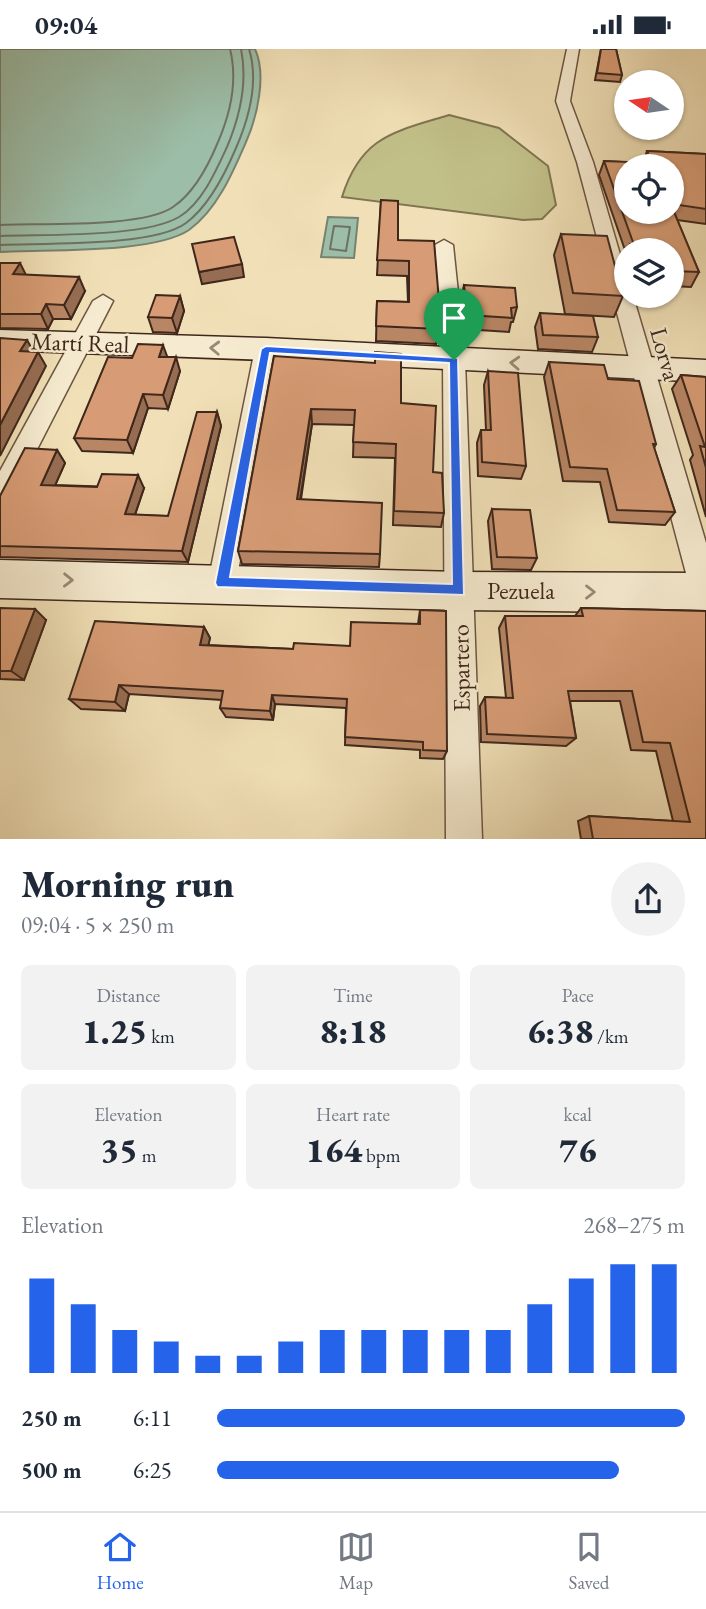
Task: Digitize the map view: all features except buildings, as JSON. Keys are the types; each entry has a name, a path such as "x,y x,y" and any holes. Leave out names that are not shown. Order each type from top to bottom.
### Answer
{"main road":[{"name":"Martí Real","path":"0,340 266,349 641,370 706,371"},
{"name":"Pezuela","path":"0,579 459,591 706,592"}],"street":[{"name":"Lorva","path":"573,49 564,101 585,162 641,370 706,592"},
{"name":"Espartero","path":"444,245 454,360 464,839"},
{"path":"0,495 103,301"},
{"path":"222,583 266,349"}],"shaded area":[{"path":"449,115 499,128 548,166 556,205 542,219 523,220 342,197 359,161 382,139 412,126"}],"water":[{"path":"0,49 255,49 259,59 260,83 254,121 236,166 208,212 189,230 151,243 98,249 0,252"},
{"path":"328,217 358,218 354,258 321,257"}],"route":[{"path":"266,349 454,360 459,591 222,583 266,349"}]}
